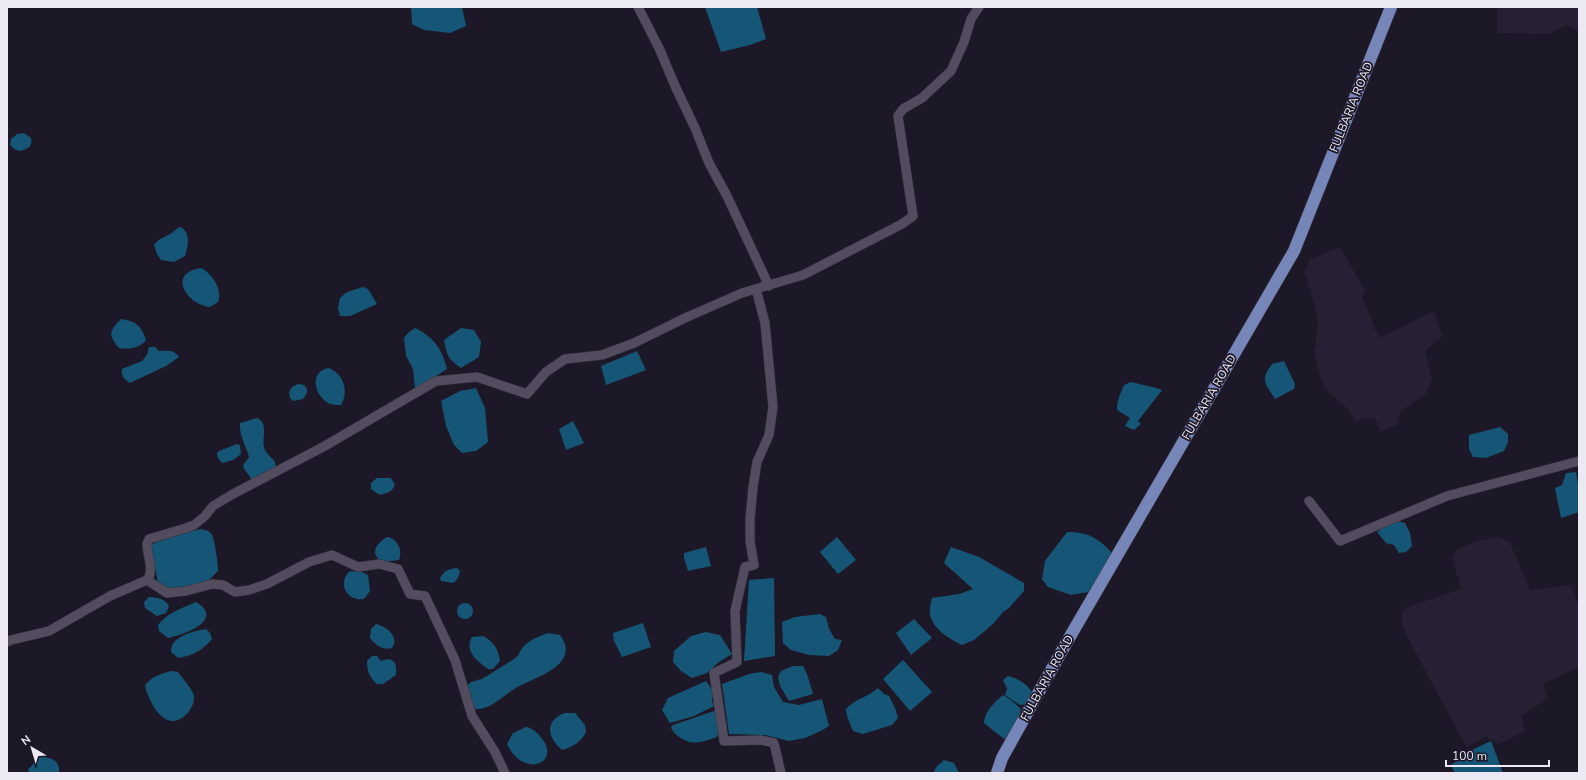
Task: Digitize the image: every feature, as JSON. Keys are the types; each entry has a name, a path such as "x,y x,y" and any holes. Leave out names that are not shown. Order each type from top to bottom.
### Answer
{"main road":[{"name":"FULBARIA ROAD","path":"997,773 1002,758 1068,640 1294,251 1391,7"}],"street":[{"path":"638,7 659,48 676,88 696,128 709,163 727,196 769,286"},
{"path":"7,642 49,630 110,596 147,580 151,576 151,566 147,544 149,539 194,525 205,516 213,506 232,494 323,447 436,381 477,377 527,394 546,372 564,359 602,355 634,343 708,307 742,293 803,275 902,224 913,216 898,116 903,109 922,98 951,71 964,42 971,19 979,7"},
{"path":"756,289 765,323 773,407 769,435 757,462 753,488 750,519 750,541 754,565 745,567 735,611 736,662 714,673 724,741 761,740 774,743 781,773"},
{"path":"1309,501 1340,540 1447,496 1579,461"},
{"path":"147,580 166,593 181,592 212,584 223,585 235,592 249,590 267,584 309,562 332,555 358,567 379,564 398,569 410,594 425,596 455,660 472,716 495,752 505,773"}],"shaded area":[{"path":"1497,7 1579,7 1579,30 1565,25 1550,34 1497,33"},
{"path":"1340,247 1365,290 1362,297 1379,338 1433,312 1442,336 1425,351 1432,379 1426,394 1401,411 1397,425 1381,431 1374,417 1355,421 1348,409 1325,389 1314,355 1318,320 1305,272 1310,259"},
{"path":"1491,538 1501,538 1510,543 1530,590 1571,585 1579,606 1579,667 1543,684 1548,698 1521,716 1525,731 1498,744 1486,736 1467,748 1406,635 1402,623 1402,611 1407,607 1461,589 1452,557 1457,550 1477,541"}],"water":[{"path":"411,7 462,7 466,26 450,33 424,30 412,24"},
{"path":"705,7 757,7 766,39 750,45 721,52"},
{"path":"24,133 31,138 30,146 20,151 14,149 10,145 11,139 17,134"},
{"path":"181,227 186,233 188,240 185,256 174,262 161,260 154,245 159,239"},
{"path":"202,268 213,278 218,287 218,302 210,307 201,305 193,300 184,288 183,281 185,275 191,271"},
{"path":"363,287 368,289 377,304 350,316 340,316 338,308 340,298 347,292"},
{"path":"121,319 131,321 140,328 146,340 141,345 134,348 119,348 113,340 111,333"},
{"path":"415,328 427,335 436,344 443,355 447,369 415,389 413,369 406,356 404,338"},
{"path":"461,328 474,330 481,342 479,357 461,368 449,357 444,340"},
{"path":"149,347 155,347 159,351 175,353 179,357 166,366 130,383 123,377 122,369 142,361 147,355"},
{"path":"637,351 646,370 606,385 601,366"},
{"path":"1284,361 1295,384 1294,389 1275,399 1266,385 1265,378 1268,369 1272,364"},
{"path":"329,368 338,375 344,384 345,394 341,405 333,405 328,403 319,395 317,389 316,378 318,374"},
{"path":"1131,382 1162,390 1138,421 1141,424 1134,430 1125,426 1130,418 1117,410 1119,398 1124,385"},
{"path":"298,384 304,385 307,389 307,393 303,399 293,401 290,398 289,392 292,387"},
{"path":"476,388 485,408 488,442 476,451 462,453 454,445 446,426 441,401 460,391"},
{"path":"257,418 261,421 264,428 263,442 265,450 276,465 275,468 252,480 243,467 249,457 242,436 240,423"},
{"path":"573,421 584,443 566,450 559,429"},
{"path":"1500,427 1508,434 1508,442 1504,451 1486,458 1473,457 1469,449 1469,435"},
{"path":"237,444 240,445 241,454 233,460 222,463 218,458 217,453"},
{"path":"1576,472 1579,490 1579,512 1561,518 1555,488 1562,485 1566,473"},
{"path":"377,478 391,478 395,485 391,491 380,495 371,489 371,483"},
{"path":"1397,521 1405,523 1410,533 1412,546 1406,552 1399,553 1394,545 1386,543 1377,532"},
{"path":"201,529 208,531 212,535 218,571 207,582 168,590 158,583 151,545 168,538"},
{"path":"1067,532 1081,533 1093,537 1113,554 1088,592 1071,595 1048,587 1042,579 1045,561"},
{"path":"387,537 394,540 398,545 400,549 399,560 381,562 376,555 375,552 377,545"},
{"path":"837,537 856,560 838,574 820,552"},
{"path":"706,547 711,566 688,571 684,553"},
{"path":"951,547 979,557 1024,583 1024,591 993,624 974,640 962,645 947,637 938,629 932,620 930,612 932,598 959,594 973,589 944,563"},
{"path":"457,568 460,571 457,579 453,583 441,581 440,578 445,572"},
{"path":"350,571 362,572 368,575 370,591 364,599 353,598 346,591 344,581"},
{"path":"774,578 775,656 744,661 749,580"},
{"path":"149,597 158,598 165,601 169,606 166,613 157,616 145,608 144,602"},
{"path":"196,602 204,609 206,615 204,621 199,626 183,634 168,638 159,631 158,625 166,617 175,611"},
{"path":"465,603 472,608 473,611 468,618 465,619 458,614 457,611 462,604"},
{"path":"820,614 826,617 829,629 835,639 842,640 838,650 829,656 809,655 791,650 783,643 782,622 795,617"},
{"path":"914,619 932,638 911,655 896,633"},
{"path":"643,623 651,647 622,657 614,641 613,633"},
{"path":"376,624 384,627 393,636 394,644 392,648 380,647 370,638 371,629"},
{"path":"206,629 210,633 212,639 201,649 188,656 178,658 171,652 174,642 178,638 195,631"},
{"path":"706,632 720,635 732,654 719,662 707,673 692,678 681,671 673,662 674,651 691,636"},
{"path":"548,633 560,635 565,646 565,655 560,663 552,670 514,689 491,705 481,709 476,709 471,703 467,686 471,682 482,679 514,659 528,642"},
{"path":"483,636 493,643 498,653 500,661 493,669 488,669 484,666 476,659 471,651 470,642 472,637"},
{"path":"372,656 377,656 381,661 389,659 392,660 396,667 396,675 383,684 377,684 370,676 367,668 367,661"},
{"path":"903,660 932,692 910,711 883,679"},
{"path":"793,666 803,666 813,694 789,701 780,686 778,677 781,671"},
{"path":"172,671 178,672 190,688 194,697 194,702 189,712 177,721 167,720 158,713 151,702 145,686 153,678 160,674"},
{"path":"761,672 772,675 774,687 783,702 799,705 822,699 829,726 805,738 789,741 765,735 729,734 722,684 749,674"},
{"path":"1008,676 1020,681 1030,689 1034,696 1031,704 1020,705 1005,695 1007,689 1003,680"},
{"path":"706,681 713,691 712,701 714,706 694,716 670,723 662,710 668,698"},
{"path":"878,688 884,694 889,696 898,718 892,725 863,734 853,731 846,709"},
{"path":"1003,695 1021,709 1011,738 1004,739 984,723 984,719 988,711"},
{"path":"717,710 720,726 717,737 697,742 688,742 676,734 671,727 673,725"},
{"path":"565,713 575,713 585,725 586,732 582,739 576,744 562,750 553,740 550,730 554,720 558,716"},
{"path":"526,727 536,732 546,745 547,753 545,760 539,764 522,762 514,755 507,744 513,733"},
{"path":"1491,741 1503,773 1455,773 1451,765 1472,750"},
{"path":"39,757 54,760 58,765 59,773 29,773 28,770"},
{"path":"944,760 954,763 959,773 933,773 937,766"}]}
